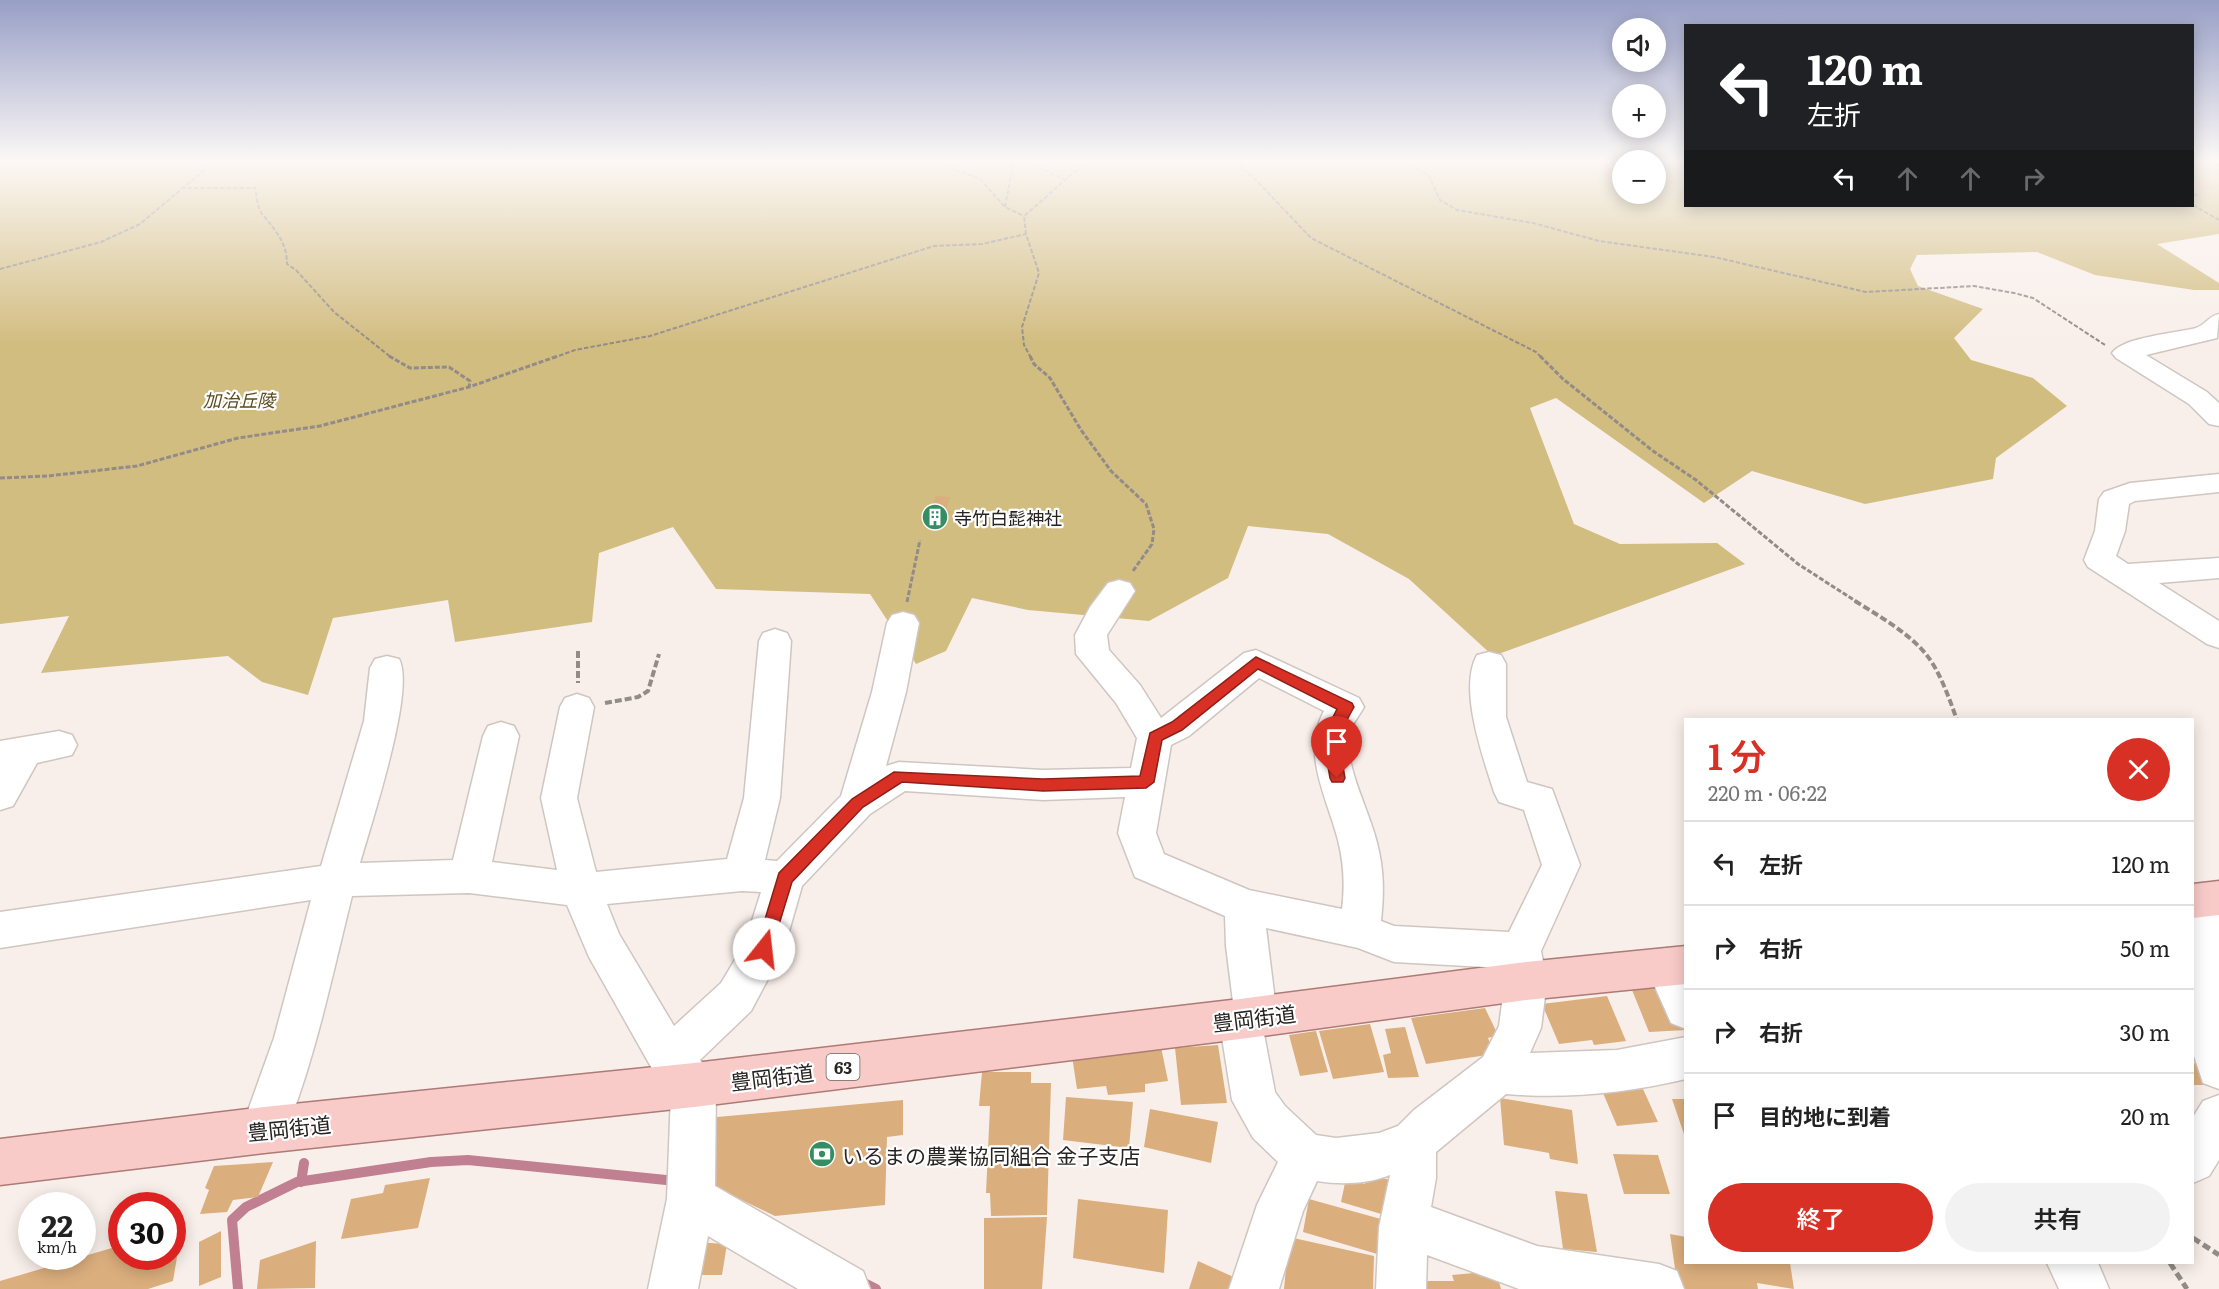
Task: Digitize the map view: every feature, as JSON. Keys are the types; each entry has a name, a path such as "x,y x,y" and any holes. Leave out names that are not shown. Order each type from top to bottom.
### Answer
{"main road":[{"name":"豊岡街道","path":"0,1162 264,1130 682,1072 1248,1018 1524,966 1676,966"}],"street":[{"path":"2125,353 2208,333 2219,321"},
{"path":"2180,340 2219,357"},
{"path":"2125,353 2198,398 2219,418"},
{"path":"2219,483 2130,492 2114,499 2109,538 2099,560 2219,636"},
{"path":"2124,575 2219,568"},
{"path":"1119,591 1106,607 1091,635 1093,654 1128,694 1155,737 1137,833 1149,865 1245,906 1285,913 1359,932 1394,944 1524,966"},
{"path":"857,803 889,692 903,623"},
{"path":"742,874 762,798 775,641"},
{"path":"1155,737 1177,726 1256,662 1347,707 1337,719 1331,737 1333,762 1358,842 1365,882 1359,932"},
{"path":"1245,906 1248,1018 1254,1100 1269,1122 1305,1156 1336,1161 1379,1156 1413,1143 1430,1126 1499,1072 1520,1028 1524,966 1561,865 1539,800 1512,792 1489,717 1489,664"},
{"path":"264,1130 296,1038 336,880 381,721 387,668"},
{"path":"577,707 559,798 581,890 603,944 682,1072 691,1199 674,1289"},
{"path":"469,876 501,736"},
{"path":"0,795 28,751"},
{"path":"682,1072 736,996 764,949 785,878 857,803 899,776 1043,785 1146,782"},
{"path":"0,930 336,880 469,876 581,890 742,874 785,878"},
{"path":"2205,900 2210,916 2212,940 2210,1032 2219,1068"},
{"path":"1676,966 1684,1001"},
{"path":"1499,1072 1533,1076 1584,1074 1651,1067 1684,1059"},
{"path":"2194,1158 2219,1117"},
{"path":"1401,1289 1403,1227 1413,1178 1413,1143"},
{"path":"1254,1289 1281,1205 1305,1156"},
{"path":"691,1199 845,1289"},
{"path":"1403,1227 1430,1232 1537,1271 1659,1289"},
{"path":"2072,1264 2084,1289"}],"path":[{"path":"0,269 101,242 143,221"},
{"path":"270,221 287,249 287,264 327,301 334,312 395,360 410,368 448,367 471,381 469,387"},
{"path":"1025,221 1026,234 1039,273 1022,327 1024,345 1034,364 1050,378 1081,430 1111,471 1146,504 1154,529 1152,544 1119,591"},
{"path":"1298,221 1311,238 1536,352 1563,379 1627,428 1653,452 1696,480 1798,564 1899,629 1926,654 1947,693 1956,718"},
{"path":"1522,221 1599,241 1714,257 1866,292 1974,286 2014,293 2033,298 2086,335 2125,353"},
{"path":"0,478 48,476 137,466 238,438 320,426 469,387 575,350 650,336 934,246 982,244 1026,234"},
{"path":"903,623 920,540"},
{"path":"578,651 577,707 638,697 648,691 659,654"},
{"path":"2194,1239 2219,1255"},
{"path":"2171,1264 2187,1289"}],"green space":[{"name":"加治丘陵","path":"0,221 2219,221 2219,234 2157,244 2219,283 2219,290 2194,290 2095,275 2037,252 1917,255 1910,269 1918,286 1983,309 1954,338 1971,360 2033,378 2067,406 1996,458 1993,479 1865,504 1752,471 1704,503 1556,398 1530,408 1574,524 1620,544 1717,543 1745,564 1493,656 1409,579 1328,534 1248,526 1228,578 1149,621 1028,610 972,598 946,651 916,664 870,594 716,589 673,527 599,553 592,622 455,642 448,600 333,618 308,695 262,682 228,656 41,673 69,616 0,624"}],"building":[{"name":"寺竹白髭神社","path":"936,496 950,497 946,510 942,511 951,511 945,527 924,527 925,524 920,523 925,510 935,511 931,509"},
{"path":"1669,986 1684,1020 1684,1030 1649,1032 1632,990"},
{"path":"1607,996 1626,1041 1594,1045 1592,1040 1559,1044 1542,1004"},
{"path":"1485,1008 1498,1035 1488,1038 1494,1054 1426,1064 1411,1018"},
{"path":"1370,1024 1384,1072 1333,1079 1319,1031"},
{"path":"1405,1027 1419,1077 1388,1078 1383,1055 1391,1053 1385,1029"},
{"path":"1316,1031 1328,1072 1300,1076 1289,1035"},
{"path":"1218,1045 1227,1103 1181,1105 1175,1048"},
{"path":"1161,1047 1168,1081 1145,1084 1145,1092 1108,1095 1106,1086 1077,1089 1072,1056"},
{"path":"2194,1062 2210,1085 2194,1085"},
{"path":"982,1072 1031,1072 1031,1083 1051,1083 1047,1215 991,1216 990,1193 986,1193 990,1106 979,1106"},
{"path":"1643,1089 1658,1122 1617,1126 1603,1093"},
{"path":"1066,1097 1133,1102 1129,1148 1063,1140"},
{"path":"1500,1098 1572,1110 1578,1164 1550,1159 1549,1153 1504,1145"},
{"path":"1672,1099 1684,1099 1684,1134"},
{"path":"903,1100 903,1135 887,1137 885,1205 775,1216 709,1184 717,1117"},
{"path":"1150,1109 1218,1122 1211,1163 1144,1147"},
{"path":"1613,1154 1658,1155 1670,1194 1624,1194"},
{"path":"273,1162 258,1197 233,1200 227,1212 200,1214 209,1190 205,1188 214,1166"},
{"path":"1366,1175 1397,1181 1388,1216 1341,1202 1346,1178 1365,1184"},
{"path":"430,1178 418,1228 341,1239 351,1199 383,1193 385,1185"},
{"path":"1555,1191 1587,1194 1597,1252 1563,1249"},
{"path":"1078,1199 1168,1210 1164,1273 1073,1258"},
{"path":"1309,1199 1388,1221 1384,1256 1303,1232"},
{"path":"1047,1217 1042,1289 984,1289 984,1218"},
{"path":"221,1231 221,1277 199,1286 199,1242"},
{"path":"1670,1234 1684,1237 1684,1264 1790,1264 1794,1289 1757,1283 1758,1289 1678,1289"},
{"path":"1289,1237 1374,1256 1373,1289 1284,1289"},
{"path":"316,1241 315,1288 257,1289 260,1260"},
{"path":"693,1242 727,1244 722,1275 687,1275"},
{"path":"108,1249 108,1270 175,1270 173,1281 148,1289 0,1289 0,1281 37,1270 96,1270 96,1253"},
{"path":"1198,1261 1238,1279 1235,1289 1189,1289"},
{"path":"1496,1271 1501,1289 1416,1289 1414,1281 1454,1281 1452,1275"}],"waterway":[{"path":"301,1181 431,1162 468,1160 676,1181"},
{"path":"301,1181 304,1163"},
{"path":"238,1289 232,1220 246,1207 301,1181"},
{"path":"860,1281 876,1289"}],"place":[{"name":"寺竹白髭神社","path":"935,517"},
{"name":"いるまの農業協同組合 金子支店","path":"822,1154"}],"route":[{"path":"764,949 785,878 857,803 899,776 1043,785 1146,782 1155,737 1177,726 1256,662 1347,707 1337,719 1331,737 1337,778"}]}
